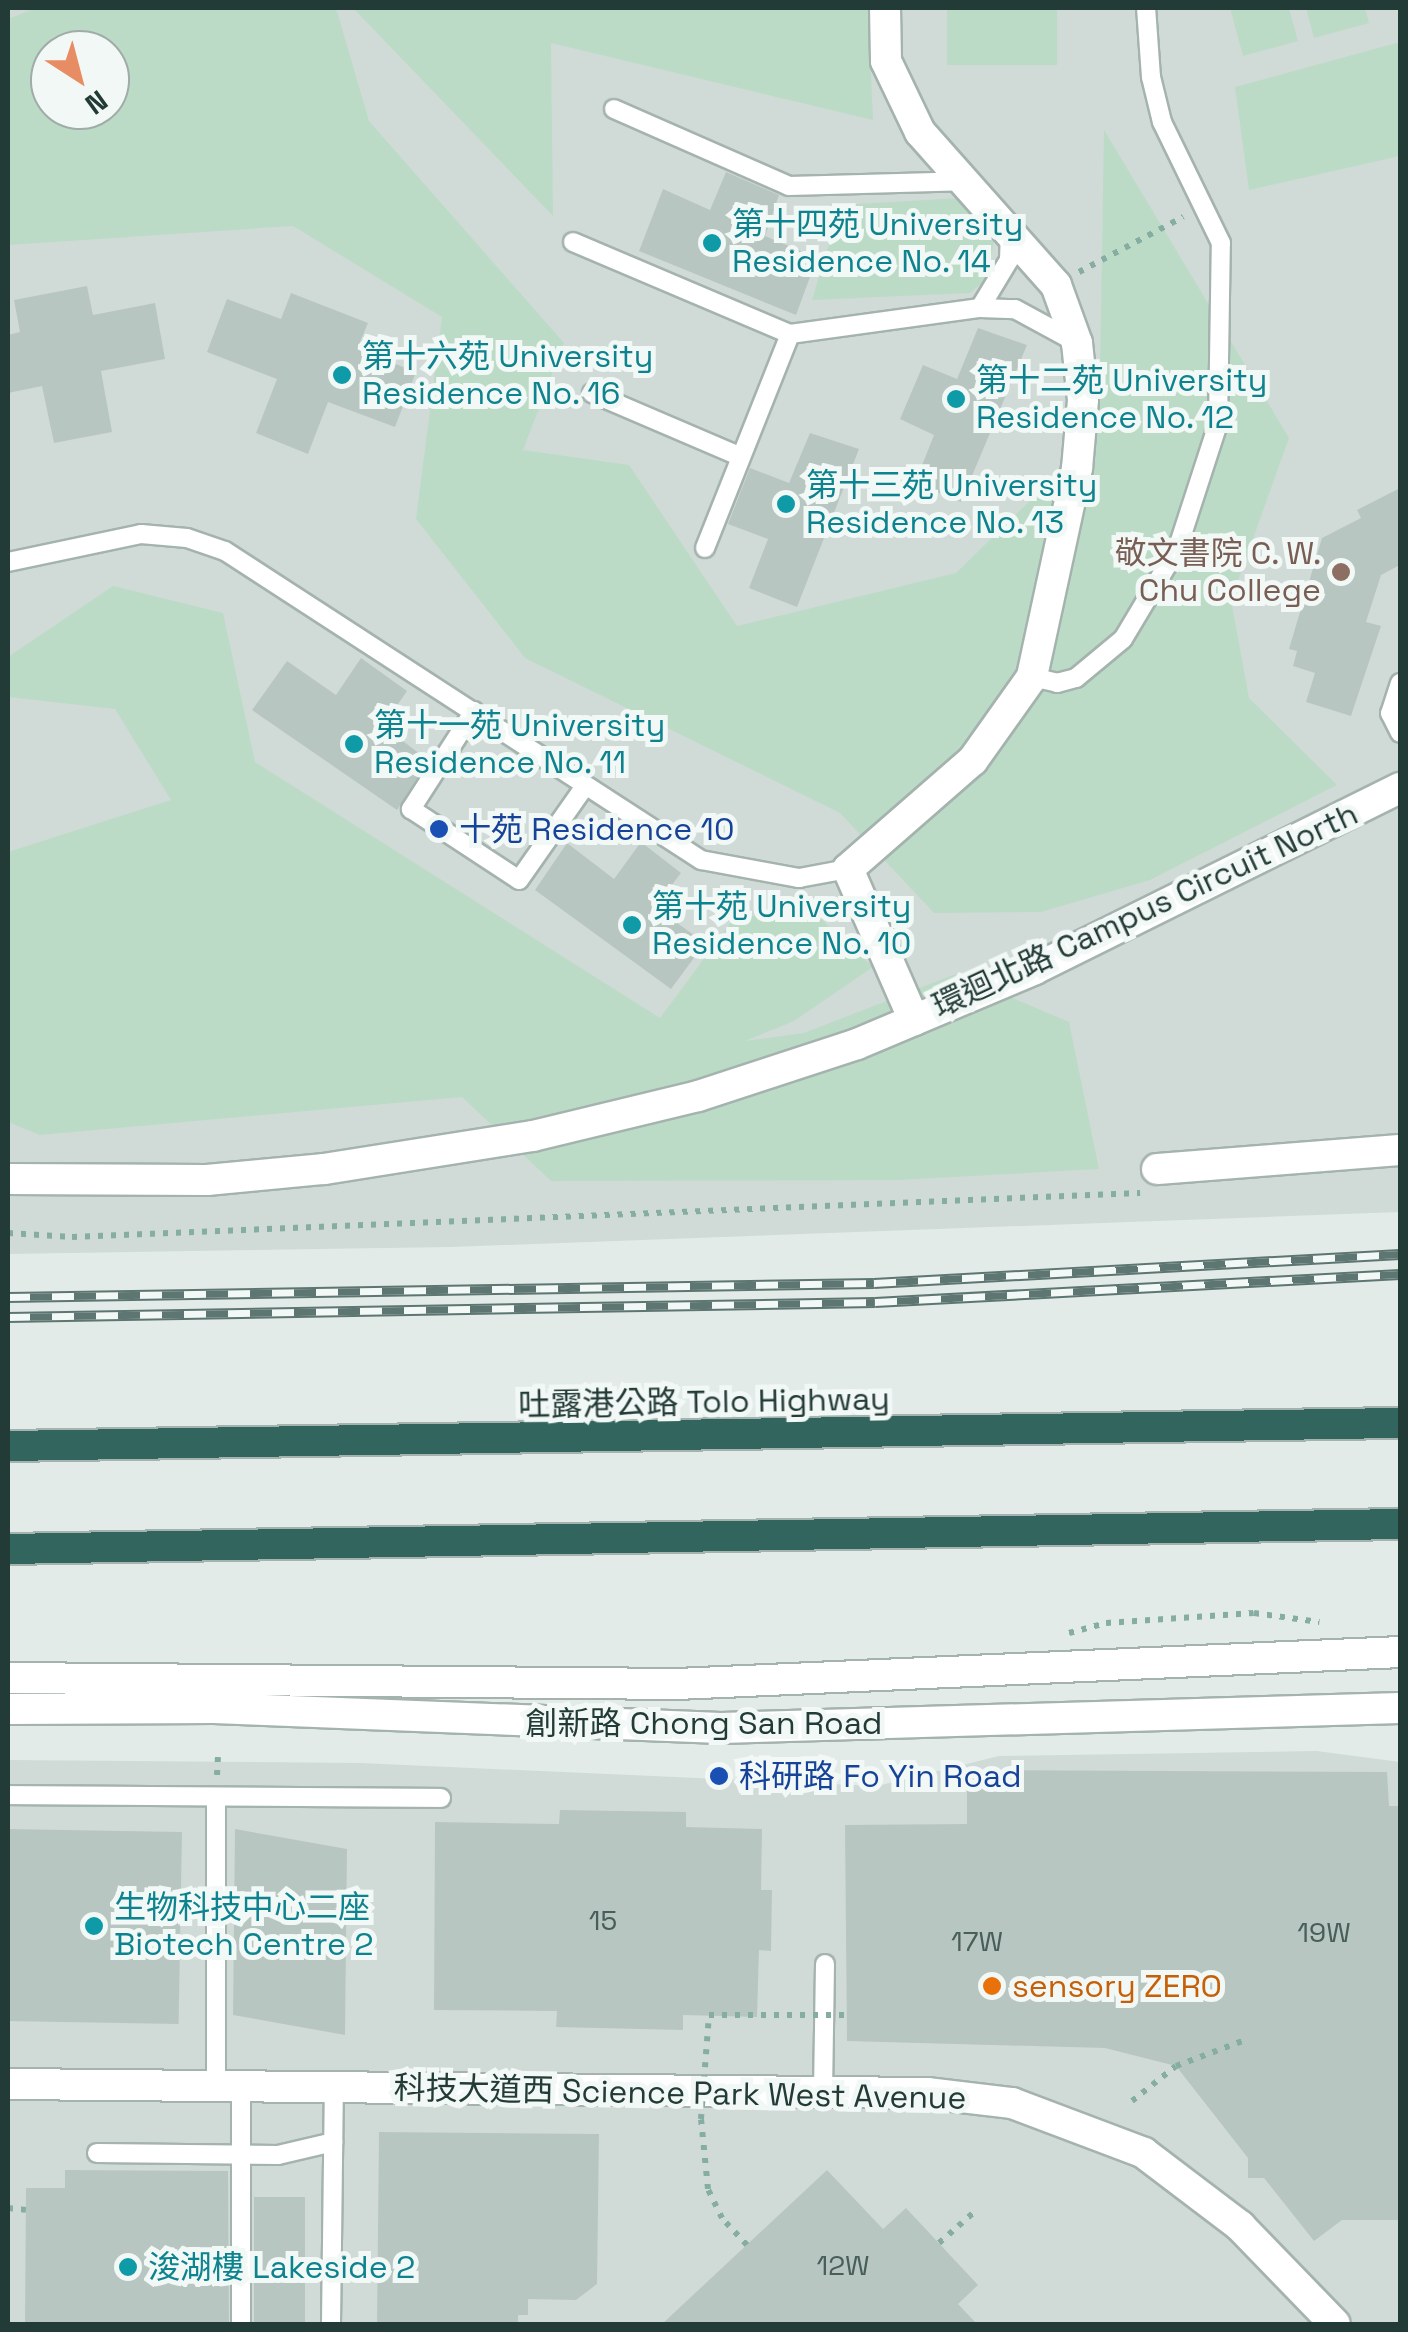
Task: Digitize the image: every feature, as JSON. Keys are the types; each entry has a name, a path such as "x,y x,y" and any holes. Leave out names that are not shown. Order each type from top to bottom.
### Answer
{"highway":[{"name":"吐露港公路 Tolo Highway","path":"8,1446 1400,1422"},
{"path":"8,1549 1400,1524"}],"street":[{"path":"885,8 886,61 920,132 963,182 1011,228 1056,285 1077,343 1083,400 1077,468 1032,677 972,760 848,870 914,1020"},
{"name":"環迴北路 Campus Circuit North","path":"8,1179 206,1180 432,1156 698,1096 914,1020 1035,970 1400,788"},
{"path":"1158,1180 1400,1150"},
{"name":"創新路 Chong San Road","path":"8,1678 677,1684 1400,1652"},
{"name":"創新路 Chong San Road","path":"8,1709 214,1708 720,1728 1400,1708"},
{"name":"科技大道西 Science Park West Avenue","path":"8,2084 822,2092 1012,2102 1144,2153 1240,2226 1335,2324"}],"lane":[{"path":"1032,677 1056,683 1076,678 1123,639 1178,547 1209,466 1221,374 1222,243 1162,122 1150,77 1146,8"},
{"path":"614,109 790,186 963,182"},
{"path":"980,308 1009,260 1011,228"},
{"path":"573,242 790,334 980,308 1016,309 1077,343"},
{"path":"705,548 737,455 790,334"},
{"path":"592,393 737,455"},
{"path":"8,562 142,534 187,538 287,586 701,860 799,878 848,870"},
{"path":"1400,683 1390,713 1400,733"},
{"path":"474,711 411,809 519,880 585,786"},
{"path":"8,1795 441,1798"},
{"path":"216,1796 228,2087 240,2155 240,2324"},
{"path":"822,2092 826,1964"},
{"path":"331,2324 334,2087"},
{"path":"98,2153 278,2155 333,2142"}],"path":[{"path":"1056,285 1206,205"},
{"path":"8,1233 72,1237 1158,1180"},
{"path":"1059,1635 1106,1623 1254,1613 1337,1624"},
{"path":"748,2245 722,2218 708,2188 701,2119 710,2016 846,2015"},
{"path":"1132,2101 1176,2066 1248,2039"},
{"path":"8,2208 26,2210"},
{"path":"939,2243 974,2213"}],"shaded area":[{"path":"8,8 1400,8 1400,1212 451,1247 8,1254"},
{"path":"1317,1751 1400,1762 1400,2324 8,2324 8,1760 361,1763 877,1786 999,1756"}],"green space":[{"path":"36,8 336,8 369,121 564,343 523,450 629,465 737,626 956,573 1099,433 1104,130 1289,438 1231,600 1249,698 1337,785 1150,880 1041,912 934,913 840,813 525,658 416,519 442,317 293,226 8,245 8,19"},
{"path":"353,8 868,8 873,120 551,43 553,216"},
{"path":"947,8 1057,8 1057,65 947,65"},
{"path":"1230,8 1289,8 1298,41 1243,56"},
{"path":"1306,8 1365,8 1369,23 1314,38"},
{"path":"1400,42 1400,156 1249,190 1235,87"},
{"path":"959,198 995,233 988,278 970,293 812,300 841,205"},
{"path":"113,586 223,613 255,762 660,1018 734,918 810,909 873,967 794,1021 745,1041 804,1033 956,974 1069,1022 1099,1169 899,1180 551,1181 462,1097 40,1135 8,1122 8,852 171,800 115,709 8,697 8,657"}],"building":[{"name":"第十四苑 University Residence No. 14","path":"726,172 779,195 765,236 817,258 796,315 639,251 663,189 710,210"},
{"path":"87,286 93,315 155,303 165,359 101,371 112,432 54,443 42,386 8,393 8,335 20,332 14,300"},
{"name":"第十六苑 University Residence No. 16","path":"291,293 368,323 357,349 416,372 395,427 328,402 308,454 256,433 277,379 207,352 227,299 281,319"},
{"name":"第十二苑 University Residence No. 12","path":"978,328 1027,345 961,502 915,483 934,435 900,419 923,365 957,379"},
{"name":"第十三苑 University Residence No. 13","path":"810,433 859,449 797,607 749,588 768,539 728,524 750,468 789,483"},
{"name":"敬文書院 C. W. Chu College","path":"1400,488 1400,565 1381,575 1366,622 1381,626 1351,716 1306,702 1315,673 1293,666 1297,651 1289,649 1322,538 1361,518 1357,510"},
{"name":"第十一苑 University Residence No. 11","path":"361,658 407,691 383,726 428,760 397,810 252,710 287,661 336,695"},
{"name":"第十苑 University Residence No. 10","path":"641,842 681,873 655,907 705,943 671,989 535,890 567,843 614,879"},
{"path":"967,1770 1387,1772 1389,1806 1400,1806 1400,2220 1342,2220 1314,2241 1264,2178 1248,2178 1248,2158 1176,2066 1105,2048 847,2041 845,1825 967,1824"},
{"path":"560,1810 686,1812 686,1827 762,1829 761,1890 772,1890 771,1951 759,1950 757,2017 683,2015 683,2030 556,2027 557,2011 434,2010 435,1822 559,1824"},
{"name":"生物科技中心二座 Biotech Centre 2","path":"8,1829 182,1832 179,2024 8,2021"},
{"path":"235,1829 347,1849 345,2035 233,2015"},
{"path":"379,2132 599,2134 597,2284 576,2300 528,2299 528,2315 518,2315 518,2324 377,2324"},
{"name":"浚湖樓 Lakeside 2","path":"65,2170 228,2171 229,2324 25,2324 26,2188 65,2188"},
{"path":"827,2170 883,2229 906,2208 978,2285 958,2304 977,2324 662,2324"},
{"path":"254,2197 305,2197 305,2324 254,2324"}],"railway":[{"path":"8,1297 874,1283 1400,1254"},
{"path":"8,1317 875,1302 1400,1274"}],"place":[{"name":"第十四苑 University Residence No. 14","path":"712,243"},
{"name":"第十六苑 University Residence No. 16","path":"342,375"},
{"name":"第十二苑 University Residence No. 12","path":"956,399"},
{"name":"第十三苑 University Residence No. 13","path":"786,504"},
{"name":"敬文書院 C. W. Chu College","path":"1341,572"},
{"name":"第十一苑 University Residence No. 11","path":"354,744"},
{"name":"十苑 Residence 10","path":"439,829"},
{"name":"第十苑 University Residence No. 10","path":"632,925"},
{"name":"科研路 Fo Yin Road","path":"719,1776"},
{"name":"生物科技中心二座 Biotech Centre 2","path":"94,1926"},
{"name":"sensory ZERO","path":"992,1986"},
{"name":"浚湖樓 Lakeside 2","path":"128,2267"}]}
